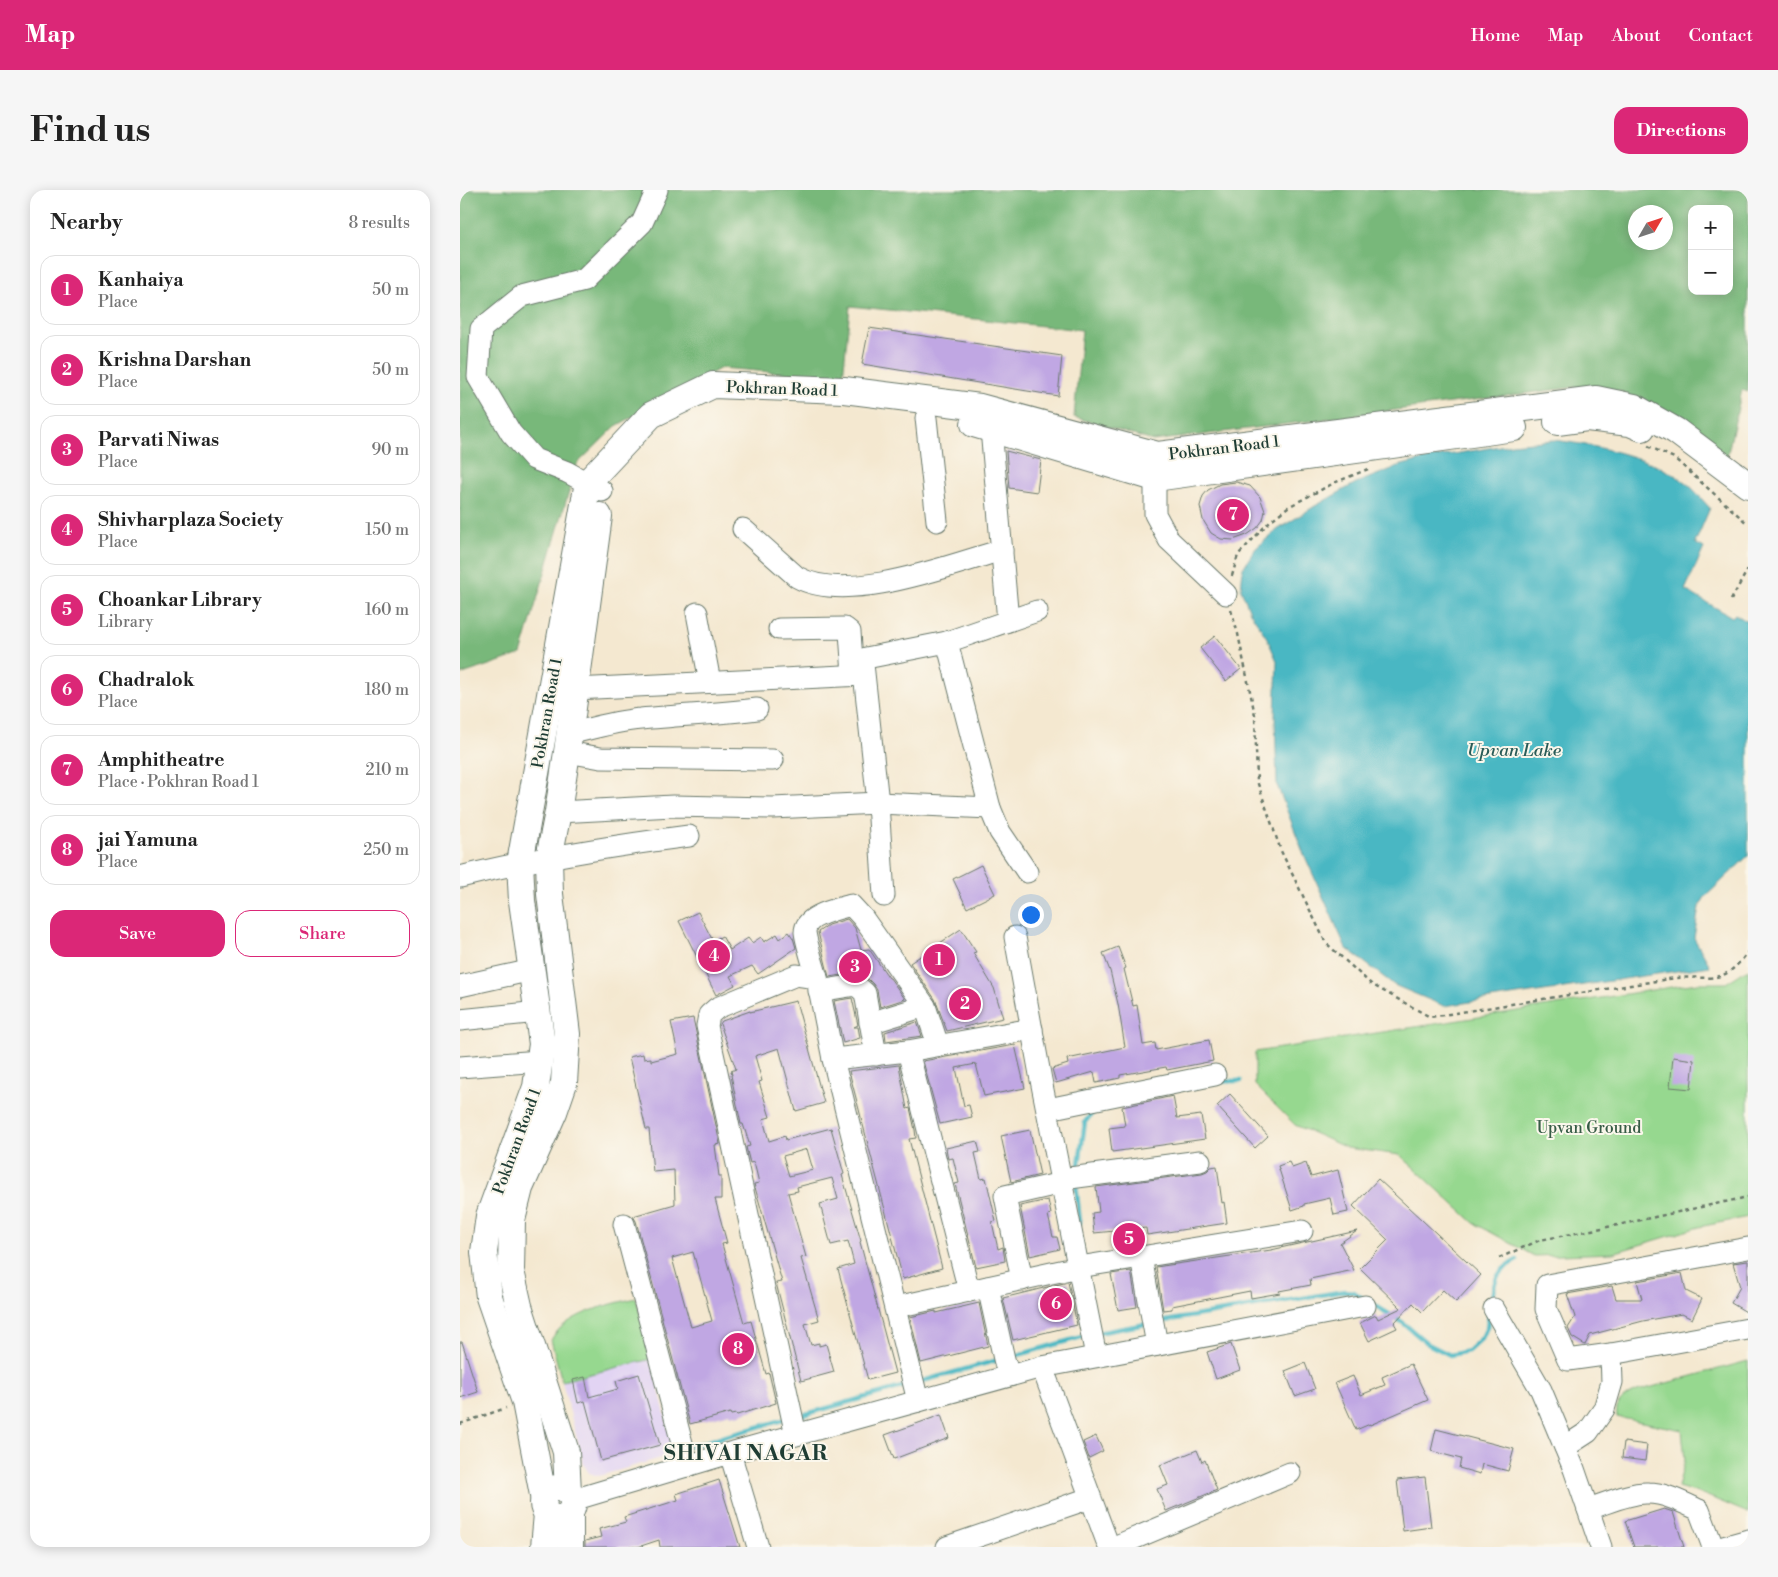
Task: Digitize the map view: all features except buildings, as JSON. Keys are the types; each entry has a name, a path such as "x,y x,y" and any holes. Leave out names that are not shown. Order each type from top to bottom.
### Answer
{"main road":[{"name":"Pokhran Road 1","path":"536,1399 489,1298 484,1252 489,1216 536,1087 542,1044 522,901 520,863 595,486 651,416 713,385 844,390 980,407 1157,466 1596,399 1634,407 1676,431 1748,485"},
{"name":"Pokhran Road 1","path":"570,1547 536,1399 511,1271 511,1254 512,1220 520,1188 554,1112 564,1083 567,1034 550,894 549,858 558,812 575,689 595,486 661,429 717,402 843,407 977,424 1157,466 1587,418 1630,423 1670,440 1748,504"},
{"name":"Pokhran Road 1","path":"544,1547 560,1504"}],"street":[{"path":"595,486 534,460 511,433 478,377 481,329 522,296 584,280 642,223 657,190"},
{"path":"926,418 937,521"},
{"path":"991,428 1008,621"},
{"path":"1157,466 1156,514 1170,540 1226,594"},
{"path":"743,529 797,577 806,582 826,586 860,586 892,582 1002,550"},
{"path":"858,675 866,658 947,642 1037,610"},
{"path":"697,613 710,682"},
{"path":"779,629 845,628 850,632 878,803 884,896"},
{"path":"947,642 990,808 1000,832 1027,872"},
{"path":"575,689 858,675"},
{"path":"568,743 610,724 640,719 728,713 757,709"},
{"path":"568,743 601,758 774,760"},
{"path":"558,812 673,806 773,808 878,803 990,808"},
{"path":"461,871 520,863 617,845 689,836"},
{"path":"918,1401 834,1059 805,931 809,922 822,913 851,905 863,918 925,1006 938,1045"},
{"path":"1015,937 1096,1356"},
{"path":"460,986 532,970"},
{"path":"796,1435 706,1026 709,1015 717,1008 796,975 818,985 856,985 865,993 876,1055"},
{"path":"870,1023 925,1006"},
{"path":"460,1020 538,1012"},
{"path":"834,1059 908,1051 1032,1029"},
{"path":"908,1051 978,1289 1009,1376"},
{"path":"460,1067 540,1061"},
{"path":"1048,1109 1216,1075"},
{"path":"1022,1280 1005,1196 1062,1181 1200,1161"},
{"path":"624,1224 688,1466"},
{"path":"896,1307 1079,1267 1302,1231"},
{"path":"1748,1248 1547,1285 1546,1309 1568,1360 1748,1329"},
{"path":"1142,1257 1157,1345"},
{"path":"560,1504 796,1435 1042,1367 1365,1306"},
{"path":"1494,1309 1540,1390 1564,1447 1601,1547"},
{"path":"1564,1447 1588,1432 1604,1409 1612,1382 1611,1354"},
{"path":"1042,1367 1108,1547"},
{"path":"730,1454 758,1547"},
{"path":"1114,1547 1290,1473"},
{"path":"1588,1509 1648,1493 1676,1499 1699,1510 1713,1547"},
{"path":"947,1547 1090,1498"},
{"path":"1723,1547 1748,1540"}],"path":[{"path":"1646,445 1674,458 1748,524"},
{"path":"1370,468 1334,483 1288,507 1270,521 1238,555 1226,594 1238,634 1255,715 1256,781 1281,851 1326,943 1370,984 1430,1017 1675,978 1712,979 1730,972 1748,952"},
{"path":"1730,600 1748,570"},
{"path":"1499,1258 1540,1240 1748,1197"},
{"path":"460,1424 536,1399"}],"shaded area":[{"path":"636,1298 675,1454 599,1476 589,1473 584,1465 551,1340 559,1329 579,1316 602,1306"}],"green space":[{"path":"464,190 1748,190 1748,392 1742,390 1727,457 1622,392 1576,387 1153,441 1074,417 1082,330 850,306 843,378 721,368 616,426 577,464 521,654 460,675 460,192"},
{"name":"Upvan Ground","path":"1748,969 1748,1217 1699,1227 1613,1253 1534,1256 1474,1223 1400,1155 1347,1148 1295,1125 1255,1085 1255,1052 1697,983 1726,983"},
{"path":"636,1298 651,1359 562,1381 551,1340 558,1331 577,1317"},
{"path":"1748,1361 1748,1513 1705,1495 1678,1487 1685,1460 1682,1430 1617,1417 1617,1407 1621,1400 1637,1391"}],"water":[{"name":"Upvan Lake","path":"1553,440 1607,449 1645,461 1679,478 1692,488 1710,508 1695,543 1704,548 1685,590 1732,617 1735,614 1748,622 1748,856 1705,897 1699,907 1694,938 1710,966 1444,1006 1394,985 1346,948 1303,852 1277,785 1275,717 1277,661 1267,638 1250,612 1241,589 1243,568 1255,549 1277,530 1356,483 1402,465 1430,458 1512,444"}],"waterway":[{"path":"1218,1081 1241,1081"},
{"path":"1078,1171 1085,1122 1097,1107"},
{"path":"1076,1184 1080,1223"},
{"path":"1491,1305 1493,1289 1497,1278 1504,1268 1517,1260"},
{"path":"1159,1322 1345,1291 1354,1292 1364,1299"},
{"path":"1371,1303 1402,1322 1428,1344 1450,1355 1468,1351 1482,1338 1487,1327 1489,1315"},
{"path":"1097,1333 1146,1324"},
{"path":"1011,1357 1085,1336"},
{"path":"919,1382 998,1360"},
{"path":"799,1416 909,1385"},
{"path":"691,1446 786,1419"}],"place":[{"name":"Amphitheatre","path":"1233,515"},
{"name":"Shivharplaza Society","path":"714,956"},
{"name":"Kanhaiya","path":"939,960"},
{"name":"Parvati Niwas","path":"855,967"},
{"name":"Krishna Darshan","path":"965,1004"},
{"name":"Choankar Library","path":"1129,1239"},
{"name":"Chadralok","path":"1056,1304"},
{"name":"jai Yamuna","path":"738,1349"}],"district":[{"name":"SHIVAI NAGAR","path":"746,1453"}]}
